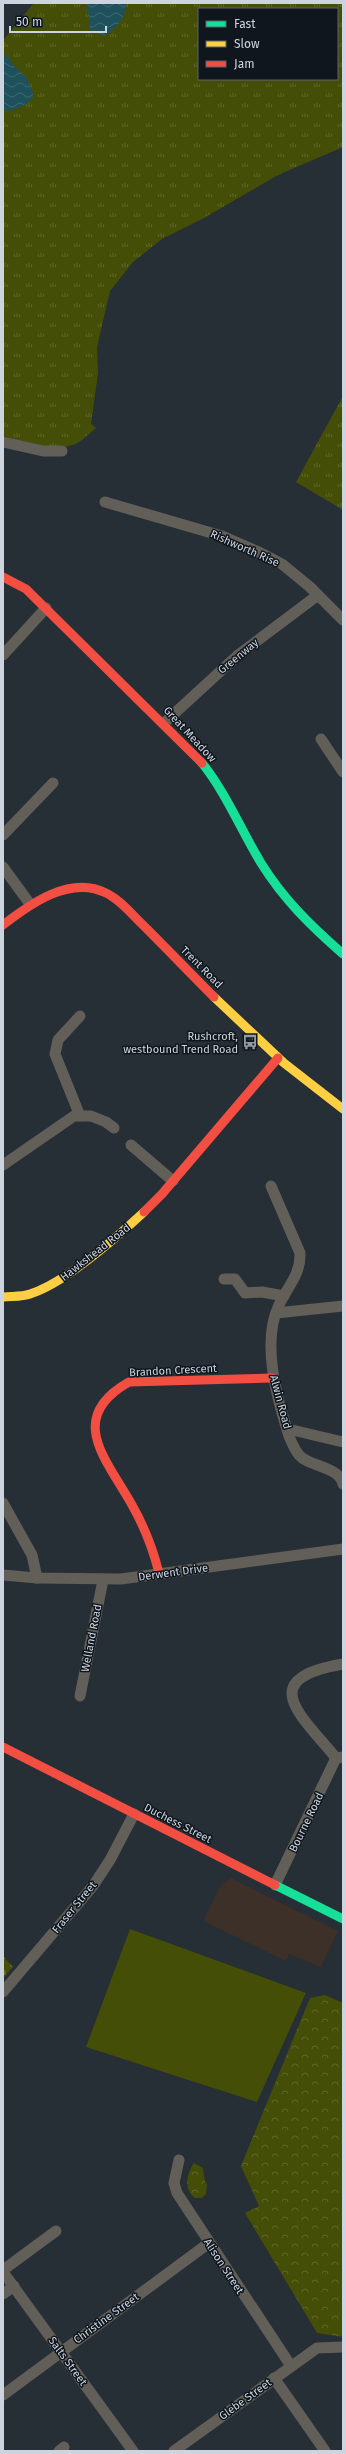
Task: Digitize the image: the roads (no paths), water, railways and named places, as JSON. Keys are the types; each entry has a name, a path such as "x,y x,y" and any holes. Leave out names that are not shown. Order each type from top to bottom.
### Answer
{"street":[{"path":"3,442 43,451 62,451"},
{"name":"Rishworth Rise","path":"105,502 222,536 282,564 318,595 343,620"},
{"name":"Great Meadow","path":"3,577 26,588 192,752 214,778 261,863 282,892 304,920 343,954"},
{"name":"Greenway","path":"164,723 237,656 318,595"},
{"path":"3,655 46,608"},
{"path":"321,739 343,772"},
{"path":"3,834 53,783"},
{"path":"3,867 30,904"},
{"name":"Trent Road","path":"3,925 30,904 49,894 78,888 105,893 124,906 259,1042 343,1109"},
{"path":"80,1016 58,1040 55,1054 80,1116"},
{"name":"Hawkshead Road","path":"3,1297 29,1295 48,1287 116,1238 173,1181 278,1058"},
{"path":"3,1165 74,1116 91,1116 106,1122 114,1128"},
{"path":"132,1145 173,1181"},
{"name":"Alwin Road","path":"271,1186 300,1253 300,1265 272,1323 272,1378 288,1429 299,1456 334,1473 343,1484"},
{"path":"224,1279 235,1279 245,1292 262,1292 284,1296"},
{"path":"276,1313 343,1306"},
{"name":"Brandon Crescent","path":"159,1574 154,1551 132,1505 103,1457 94,1430 95,1420 100,1406 116,1389 129,1382 272,1378"},
{"path":"288,1429 343,1442"},
{"path":"3,1503 32,1556 36,1578"},
{"name":"Derwent Drive","path":"3,1574 36,1578 103,1580 159,1574 343,1549"},
{"name":"Welland Road","path":"80,1696 103,1580"},
{"path":"340,1757 301,1714 293,1701 291,1691 295,1680 306,1673 343,1664"},
{"name":"Duchess Street","path":"3,1747 343,1919"},
{"name":"Bourne Road","path":"276,1885 340,1757"},
{"name":"Fraser Street","path":"3,1992 93,1886 110,1860 134,1814"},
{"name":"Alison Street","path":"180,2160 174,2183 177,2192 291,2366"},
{"path":"3,2271 56,2231"},
{"name":"Christine Street","path":"3,2395 209,2243"},
{"name":"Salts Street","path":"3,2271 133,2451"},
{"path":"3,2294 14,2286"},
{"name":"Glebe Street","path":"174,2451 316,2348 343,2347"},
{"path":"274,2378 325,2451"}],"water":[{"path":"87,3 125,3 124,13 117,26 105,36 90,30"},
{"path":"7,55 13,65 27,78 34,96 25,105 9,111 3,109 3,57"}],"place":[{"name":"Rushcroft, westbound Trend Road","path":"250,1042"}]}
